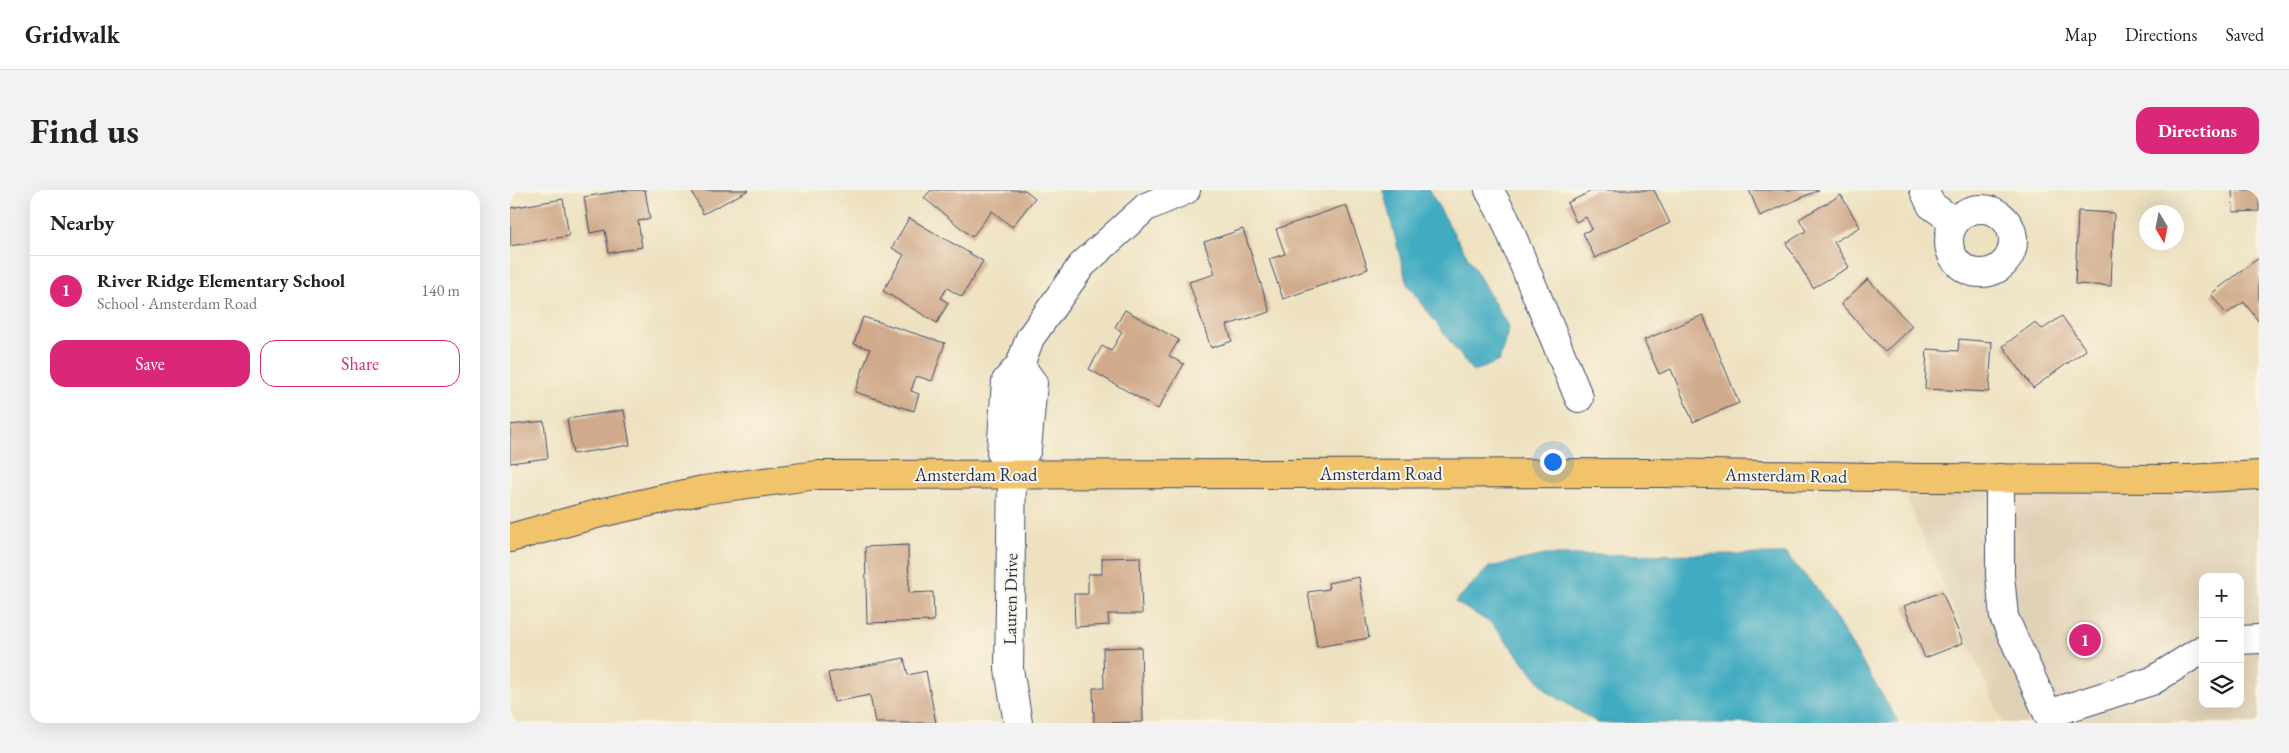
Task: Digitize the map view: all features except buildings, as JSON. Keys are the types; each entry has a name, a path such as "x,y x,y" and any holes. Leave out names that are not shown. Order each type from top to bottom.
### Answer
{"main road":[{"name":"Amsterdam Road","path":"510,538 600,513 702,490 817,476 1660,473 2187,479 2259,475"}],"street":[{"name":"Lauren Drive","path":"1018,723 1009,669 1012,474 1001,453 1006,381 1020,365 1030,338 1082,265 1146,207 1186,190"},
{"path":"1490,190 1505,219 1579,398"},
{"path":"1924,190 1931,205 1956,222"},
{"path":"2000,478 2000,575 2004,617 2050,719 2152,681 2199,652"},
{"path":"2244,640 2259,639"}],"shaded area":[{"path":"2259,475 2259,723 2003,723 1897,477"}],"water":[{"path":"1383,190 1429,190 1509,328 1499,361 1473,372 1407,284"},
{"path":"1786,554 1819,591 1899,723 1598,723 1548,692 1491,623 1455,602 1489,567 1545,555"}],"place":[{"name":"River Ridge Elementary School","path":"2085,640"}]}
